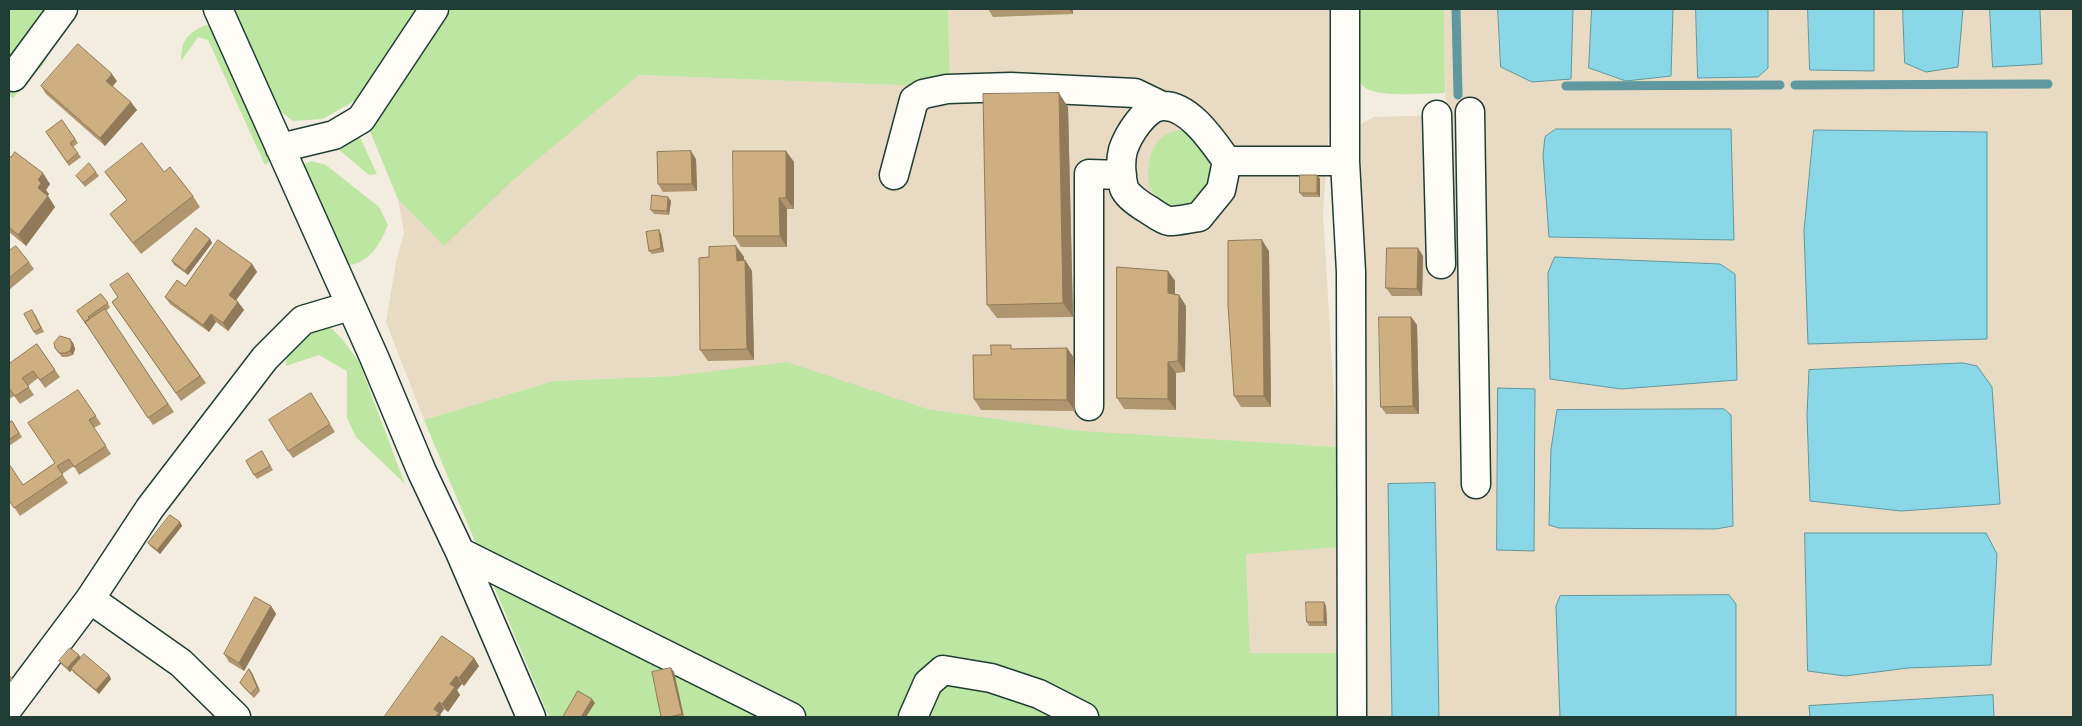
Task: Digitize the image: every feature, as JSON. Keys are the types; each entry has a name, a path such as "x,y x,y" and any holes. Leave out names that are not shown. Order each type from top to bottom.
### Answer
{"street":[{"path":"13,77 63,9"},
{"path":"218,9 374,357 422,472 460,552 530,717"},
{"path":"280,148 334,135 361,119 434,9"},
{"path":"1345,9 1345,161 1351,272 1352,717"},
{"path":"894,175 914,100 923,94 947,90 1011,87 1125,92 1148,98 1192,119 1207,134 1227,161 1221,190 1200,217 1167,221 1145,208 1124,190 1122,175 1123,150 1136,127 1149,111 1162,106"},
{"path":"1470,112 1476,484"},
{"path":"1437,116 1441,264"},
{"path":"1227,161 1345,161"},
{"path":"1089,406 1089,174 1122,175"},
{"path":"9,707 90,599 150,508 265,358 303,320 350,306"},
{"path":"460,552 791,717"},
{"path":"90,599 181,663 236,717"},
{"path":"913,717 928,683 943,670 991,678 1039,694 1084,717"}],"shaded area":[{"path":"948,9 1329,9 1331,99 1323,214 1337,447 1085,432 927,409 762,372 553,381 424,420 386,322 396,262 404,233 398,199 370,131 639,75 950,87"},
{"path":"1444,9 2073,9 2073,717 1364,717 1361,124 1374,117 1446,115"},
{"path":"1341,547 1338,653 1250,653 1246,553"}],"green space":[{"path":"9,9 57,9 64,23 43,65 13,98 9,95"},
{"path":"227,9 423,9 361,97 323,119 293,121 264,98"},
{"path":"444,9 948,9 950,87 639,75 513,180 444,246 398,199 370,131"},
{"path":"1355,9 1444,9 1445,93 1388,94 1368,89 1362,85 1355,60"},
{"path":"205,25 215,27 275,156 265,165 208,40 198,37 181,61 182,48 186,38"},
{"path":"1185,129 1198,137 1214,167 1209,188 1188,211 1171,207 1160,200 1152,191 1148,176 1152,152 1160,139 1169,133"},
{"path":"357,131 377,174 369,175 337,148"},
{"path":"311,161 326,165 379,207 388,225 381,240 371,254 358,263 350,265 341,264 302,165"},
{"path":"323,320 343,340 359,362 405,484 356,437 347,418 347,371 319,355 286,366 287,351"},
{"path":"787,362 927,409 1080,431 1337,447 1341,547 1246,554 1250,653 1338,653 1339,717 549,717 424,420 553,381 674,376"}],"water":[{"path":"1498,9 1573,9 1571,79 1532,82 1501,67"},
{"path":"1592,9 1673,9 1671,76 1626,81 1589,68"},
{"path":"1696,9 1768,9 1768,68 1758,77 1698,78"},
{"path":"1808,9 1874,9 1874,71 1810,70"},
{"path":"1903,9 1963,9 1958,67 1926,72 1905,63"},
{"path":"1990,9 2040,9 2042,64 1993,67"},
{"path":"1556,129 1731,129 1734,240 1549,237 1543,155 1545,137"},
{"path":"1814,130 1987,132 1987,339 1808,344 1804,231"},
{"path":"1555,257 1720,264 1735,274 1737,380 1621,389 1550,379 1548,273"},
{"path":"1963,363 1977,366 1992,387 2000,504 1901,511 1810,501 1807,415 1809,370"},
{"path":"1498,388 1535,389 1534,551 1497,550"},
{"path":"1724,409 1731,415 1733,526 1716,529 1559,528 1549,525 1551,449 1557,410"},
{"path":"1435,483 1439,717 1392,717 1388,484"},
{"path":"1805,533 1986,533 1997,554 1991,665 1908,668 1845,676 1808,671"},
{"path":"1729,595 1736,604 1736,717 1560,717 1556,606 1560,596"},
{"path":"1993,695 1994,717 1810,717 1809,706"}],"building":[{"path":"78,44 112,74 106,81 131,102 100,138 41,86"},
{"path":"1059,93 1063,303 987,305 983,94"},
{"path":"62,120 75,139 70,143 78,153 67,162 46,132"},
{"path":"142,143 164,172 170,167 193,196 133,243 110,214 127,200 105,172"},
{"path":"691,151 692,184 658,184 657,152"},
{"path":"733,151 786,151 786,198 779,198 780,236 734,236"},
{"path":"15,152 43,173 38,180 41,183 38,188 48,196 18,235 9,227 9,156 11,157"},
{"path":"89,163 96,172 83,183 76,176"},
{"path":"1300,175 1317,175 1317,193 1300,193"},
{"path":"652,195 668,197 667,211 651,210"},
{"path":"196,228 210,239 185,271 172,261"},
{"path":"659,230 661,248 649,251 646,232"},
{"path":"218,240 252,264 229,295 238,302 223,323 211,314 203,325 165,297 177,280 185,286"},
{"path":"1262,240 1264,396 1234,396 1228,305 1228,241"},
{"path":"16,246 29,262 9,278 9,251"},
{"path":"736,246 737,261 745,260 747,349 700,350 699,258 709,257 709,247"},
{"path":"1387,248 1418,248 1417,289 1386,288"},
{"path":"1117,267 1168,271 1168,293 1179,295 1178,361 1168,362 1168,399 1117,398"},
{"path":"128,273 200,376 176,393 112,302 118,297 110,285"},
{"path":"101,294 108,303 88,317 90,319 85,322 86,324 77,311"},
{"path":"105,309 168,404 148,418 85,322"},
{"path":"32,310 41,328 34,332 24,314"},
{"path":"1379,317 1411,317 1413,406 1381,407"},
{"path":"60,336 70,339 72,345 70,351 59,353 55,348 54,343"},
{"path":"37,344 55,370 40,380 33,371 22,378 29,387 15,396 9,388 9,364"},
{"path":"991,345 1011,345 1011,349 1067,348 1067,400 974,399 973,355 991,355"},
{"path":"78,390 96,416 89,420 106,446 74,467 69,459 57,466 63,475 14,508 9,500 9,464 23,485 55,463 28,423"},
{"path":"311,393 330,424 288,451 269,420"},
{"path":"12,421 19,433 9,440 9,423"},
{"path":"262,451 270,466 254,475 246,461"},
{"path":"170,515 180,522 157,550 148,543"},
{"path":"255,597 271,606 239,663 224,654"},
{"path":"1306,602 1324,602 1324,622 1307,622"},
{"path":"442,636 474,658 459,678 456,676 450,684 455,687 442,704 439,702 434,709 439,713 435,717 386,717 385,716"},
{"path":"70,648 79,655 67,668 59,661"},
{"path":"84,654 109,675 96,690 71,669"},
{"path":"671,668 682,714 661,717 652,672"},
{"path":"249,669 257,687 251,694 240,683"},
{"path":"578,691 592,699 581,717 563,717"}],"waterway":[{"path":"1456,9 1458,95"},
{"path":"1795,85 2048,84"},
{"path":"1566,86 1780,85"}]}
